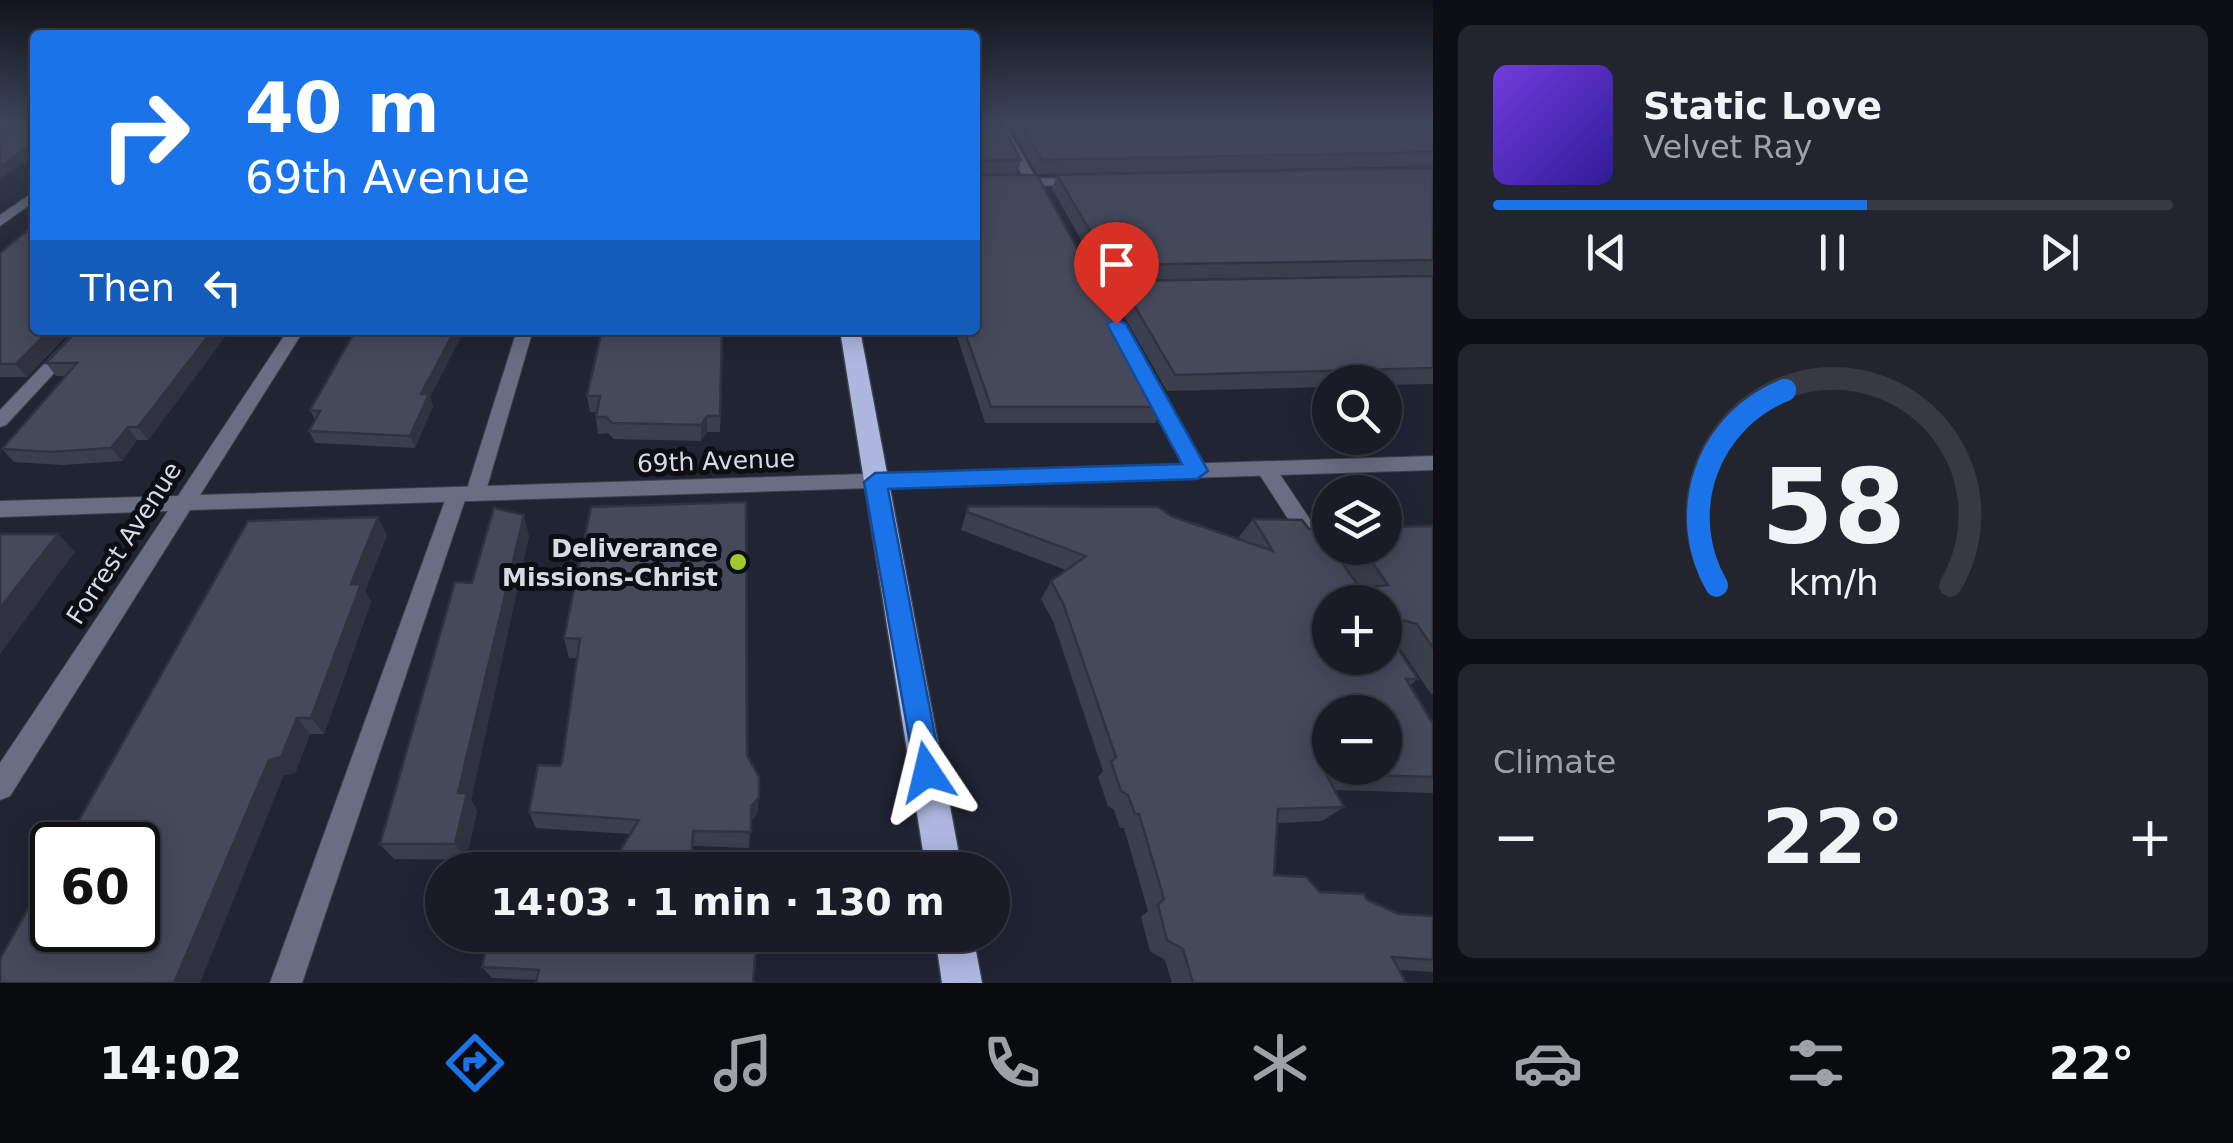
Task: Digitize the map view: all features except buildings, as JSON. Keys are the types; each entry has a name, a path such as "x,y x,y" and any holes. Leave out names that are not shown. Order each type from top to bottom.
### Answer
{"main road":[{"path":"851,335 941,852"},
{"path":"957,952 962,983"}],"street":[{"path":"1026,167 1039,187"},
{"path":"980,183 1039,187 1098,180"},
{"path":"0,222 30,199"},
{"path":"1107,306 1093,282 1157,288"},
{"path":"0,421 81,335"},
{"name":"Forrest Avenue","path":"0,787 293,335"},
{"path":"286,983 523,335"},
{"path":"1145,376 1197,471"},
{"name":"69th Avenue","path":"0,509 1433,463"},
{"path":"1266,469 1312,539"}],"place":[{"name":"Deliverance Missions-Christ","path":"738,562"}],"route":[{"path":"927,772 875,482 1197,471 1116,324"}]}
